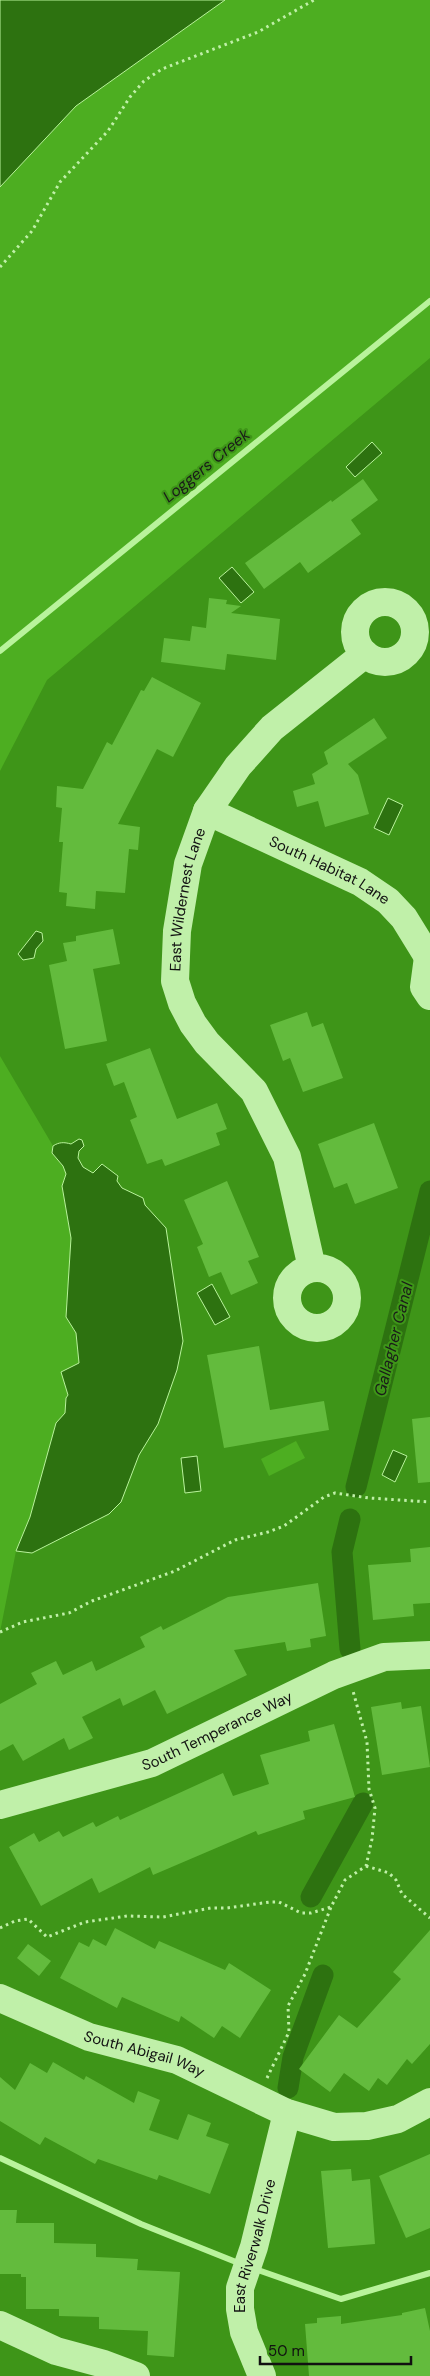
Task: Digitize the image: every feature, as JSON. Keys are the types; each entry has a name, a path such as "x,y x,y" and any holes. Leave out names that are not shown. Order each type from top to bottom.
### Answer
{"street":[{"name":"East Wildernest Lane","path":"312,1268 287,1157 254,1091 207,1043 193,1024 182,1003 176,981 177,931 188,864 207,811 238,766 272,728 365,654"},
{"name":"South Habitat Lane","path":"207,811 360,882 388,901 404,918 429,958 424,987 430,996"},
{"name":"South Temperance Way","path":"0,1804 152,1763 334,1676 384,1657 430,1655"},
{"name":"South Abigail Way","path":"0,1998 89,2037 176,2060 287,2113 334,2127 367,2126 398,2119 430,2102"},
{"name":"East Riverwalk Drive","path":"262,2376 244,2332 240,2309 240,2288 254,2247 287,2113"},
{"path":"0,2325 56,2351 104,2364 136,2376"}],"path":[{"path":"0,267 32,231 60,182 108,131 130,96 144,81 162,69 258,32 314,0"},
{"path":"0,1632 23,1622 69,1613 92,1601 175,1571 235,1540 284,1526 324,1497 335,1493 369,1498 430,1502"},
{"path":"266,2081 289,2032 288,2006 305,1974 331,1907 345,1880 366,1866 372,1839 375,1808 369,1789 366,1742 352,1687"},
{"path":"366,1866 389,1872 396,1880 402,1894 430,1918"},
{"path":"0,1928 15,1921 28,1919 47,1937 85,1922 127,1916 163,1917 211,1908 227,1908 270,1902 279,1902 306,1913 331,1907"}],"shaded area":[{"path":"0,0 225,0 76,106 0,187"},
{"path":"225,0 430,0 430,358 47,680 0,771 0,187 76,106"},
{"path":"372,442 382,453 355,477 346,467"},
{"path":"232,567 254,592 241,603 219,578"},
{"path":"388,798 403,805 389,835 374,828"},
{"path":"36,931 42,933 43,941 36,949 34,958 23,960 18,954"},
{"path":"0,1056 53,1146 52,1153 63,1166 66,1174 62,1186 71,1238 66,1317 76,1333 79,1363 66,1398 65,1413 56,1424 30,1517 16,1551 0,1632"},
{"path":"79,1139 82,1140 84,1146 79,1151 78,1158 83,1167 93,1173 102,1164 118,1176 117,1181 122,1188 143,1198 145,1205 166,1228 183,1341 177,1370 158,1424 139,1455 121,1502 109,1514 32,1553 16,1551 30,1517 56,1423 65,1413 68,1395 61,1372 79,1363 76,1333 66,1317 71,1238 62,1186 66,1174 63,1166 52,1153 53,1146 62,1143 71,1144"},
{"path":"212,1284 230,1317 215,1325 197,1293"},
{"path":"296,1441 305,1458 269,1476 261,1459"},
{"path":"393,1450 407,1456 395,1482 382,1475"},
{"path":"197,1456 201,1491 185,1493 181,1458"}],"building":[{"path":"363,479 378,500 351,520 361,534 308,573 300,562 264,589 245,563"},
{"path":"209,598 227,600 226,604 241,606 231,613 280,619 276,660 227,654 225,670 161,662 164,638 190,641 192,626 206,628"},
{"path":"152,677 201,703 173,757 157,749 118,824 140,827 138,850 129,849 125,893 96,891 95,909 66,906 67,893 59,892 63,842 59,842 62,808 56,807 57,786 83,789 107,742 112,745 141,690 144,691"},
{"path":"374,718 387,738 348,764 358,775 369,814 325,827 318,801 297,807 293,791 315,784 312,774 328,764 324,752"},
{"path":"113,929 120,964 93,969 107,1041 65,1049 49,965 67,961 63,943 76,941 76,936"},
{"path":"307,1012 312,1027 323,1023 343,1078 303,1092 290,1058 283,1061 270,1025"},
{"path":"150,1048 177,1119 217,1103 227,1129 216,1133 220,1145 165,1166 162,1159 147,1164 130,1120 137,1117 124,1082 114,1086 106,1064"},
{"path":"374,1123 398,1188 355,1204 347,1183 334,1188 318,1144"},
{"path":"227,1181 259,1257 248,1261 258,1283 231,1295 221,1272 209,1277 197,1247 203,1244 184,1200"},
{"path":"259,1346 270,1410 324,1401 329,1430 224,1448 207,1355"},
{"path":"430,1417 430,1482 418,1483 412,1419"},
{"path":"430,1547 430,1603 413,1604 414,1616 373,1620 368,1565 411,1562 410,1549"},
{"path":"318,1583 326,1636 310,1639 311,1647 287,1651 285,1642 234,1650 247,1675 167,1714 155,1690 123,1706 120,1698 82,1717 93,1738 69,1750 64,1738 23,1761 13,1744 0,1751 0,1704 37,1684 31,1673 56,1661 63,1675 92,1661 96,1671 145,1647 140,1637 161,1626 163,1630 228,1597"},
{"path":"401,1702 402,1709 421,1706 430,1767 382,1775 371,1707"},
{"path":"334,1724 355,1797 303,1811 305,1819 258,1835 256,1831 153,1875 150,1867 99,1893 92,1878 41,1906 9,1847 34,1833 39,1842 59,1831 63,1837 93,1822 96,1827 118,1816 120,1820 223,1773 233,1796 269,1784 260,1755 310,1741 308,1731"},
{"path":"115,1928 155,1949 159,1941 225,1970 229,1963 271,1990 240,2038 222,2026 214,2038 181,2016 179,2022 122,1997 117,2008 60,1978 79,1942 89,1947 93,1939 106,1946"},
{"path":"430,1930 430,2044 412,2064 407,2059 387,2085 378,2078 369,2091 344,2073 330,2092 299,2069 339,2015 357,2028 401,1979 393,1972"},
{"path":"28,1944 51,1961 39,1976 17,1958"},
{"path":"53,2062 84,2080 86,2076 134,2103 138,2091 160,2100 149,2130 178,2140 188,2114 211,2123 206,2136 229,2144 210,2194 159,2175 157,2180 98,2159 95,2164 45,2137 40,2145 0,2121 0,2077 15,2090 30,2063 47,2073"},
{"path":"430,2154 430,2228 406,2238 379,2176"},
{"path":"351,2169 352,2181 370,2179 375,2244 328,2248 321,2171"},
{"path":"0,2210 17,2210 16,2223 54,2223 54,2243 96,2244 96,2257 138,2259 137,2270 180,2272 174,2357 147,2355 148,2331 99,2329 99,2317 59,2316 59,2309 26,2309 26,2277 21,2277 21,2274 0,2274"},
{"path":"425,2308 430,2331 430,2376 309,2376 305,2324 317,2323 317,2318 341,2316 341,2324 402,2315 402,2313"}],"waterway":[{"name":"Loggers Creek","path":"0,651 430,301"},
{"name":"Gallagher Canal","path":"356,1487 430,1191"},
{"name":"Gallagher Canal","path":"350,1519 342,1552 350,1649"},
{"name":"Gallagher Canal","path":"311,1897 363,1803"},
{"name":"Gallagher Canal","path":"288,2088 293,2057 323,1975"},
{"path":"0,2158 141,2224 241,2264"},
{"path":"252,2268 341,2299 430,2273"}]}
